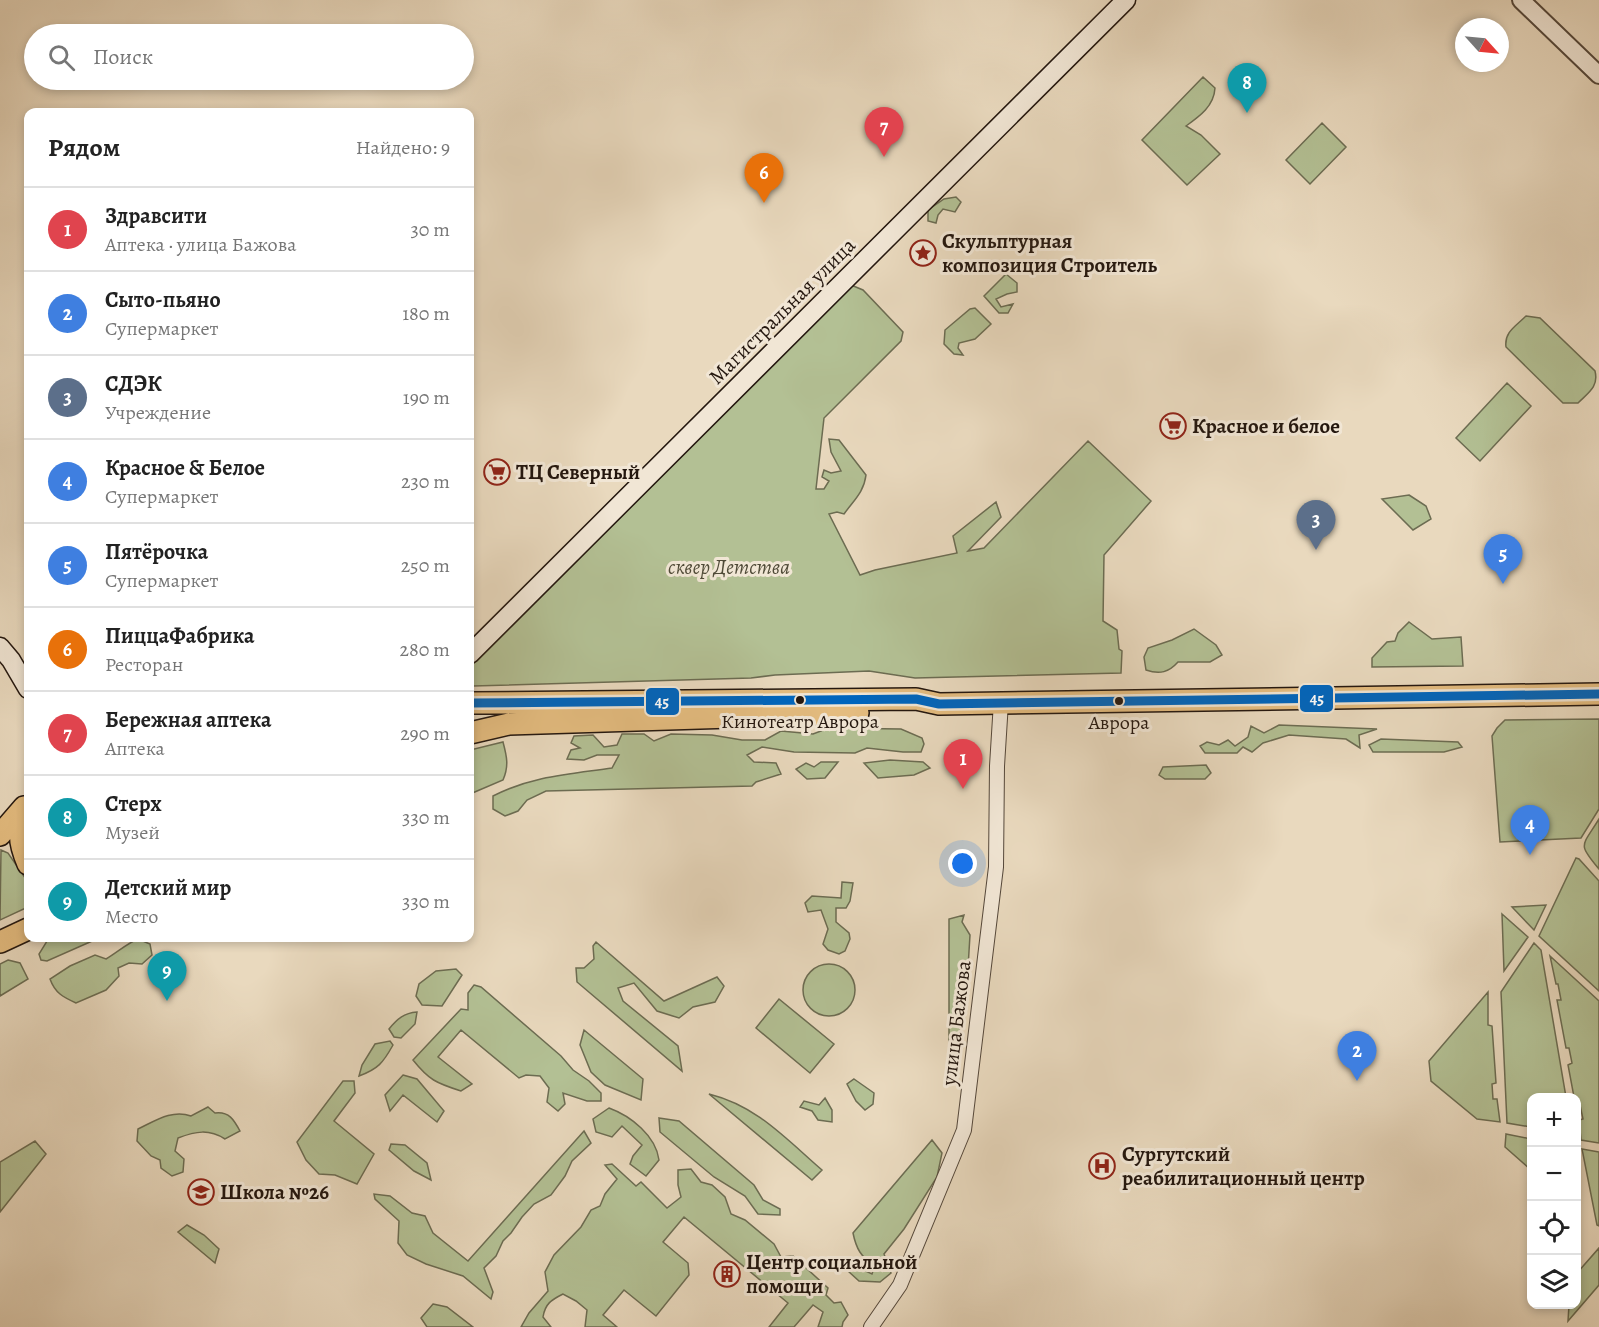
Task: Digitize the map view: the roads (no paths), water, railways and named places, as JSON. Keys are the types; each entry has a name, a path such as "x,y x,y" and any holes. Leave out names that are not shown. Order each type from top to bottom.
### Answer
{"main road":[{"name":"Магистральная улица","path":"474,650 1125,0"},
{"path":"5,653 24,670"},
{"path":"5,653 24,683"},
{"path":"474,702 916,699 939,704 1369,698 1597,692"},
{"path":"474,732 509,724 916,712 939,704"},
{"path":"0,835 24,807"},
{"path":"24,817 20,842 24,853"},
{"path":"0,942 24,931"}],"street":[{"path":"1521,0 1599,75"},
{"name":"улица Бажова","path":"871,1327 900,1285 964,1130 996,867 997,766 1001,702"}],"place":[{"name":"Стерх","path":"1247,113"},
{"name":"Бережная аптека","path":"884,157"},
{"name":"ПиццаФабрика","path":"764,203"},
{"name":"Скульптурная композиция Строитель","path":"923,253"},
{"name":"Красное и белое","path":"1173,426"},
{"name":"ТЦ Северный","path":"497,472"},
{"name":"СДЭК","path":"1316,550"},
{"name":"Пятёрочка","path":"1503,584"},
{"name":"Кинотеатр Аврора","path":"800,700"},
{"name":"Аврора","path":"1119,701"},
{"name":"Здравсити","path":"963,789"},
{"name":"Красное & Белое","path":"1530,855"},
{"name":"Детский мир","path":"167,1001"},
{"name":"Сыто-пьяно","path":"1357,1081"},
{"name":"Сургутский реабилитационный центр","path":"1102,1166"},
{"name":"Школа №26","path":"201,1192"},
{"name":"Центр социальной помощи","path":"727,1274"}],"park label":[{"name":"сквер Детства","path":"729,567"}]}
